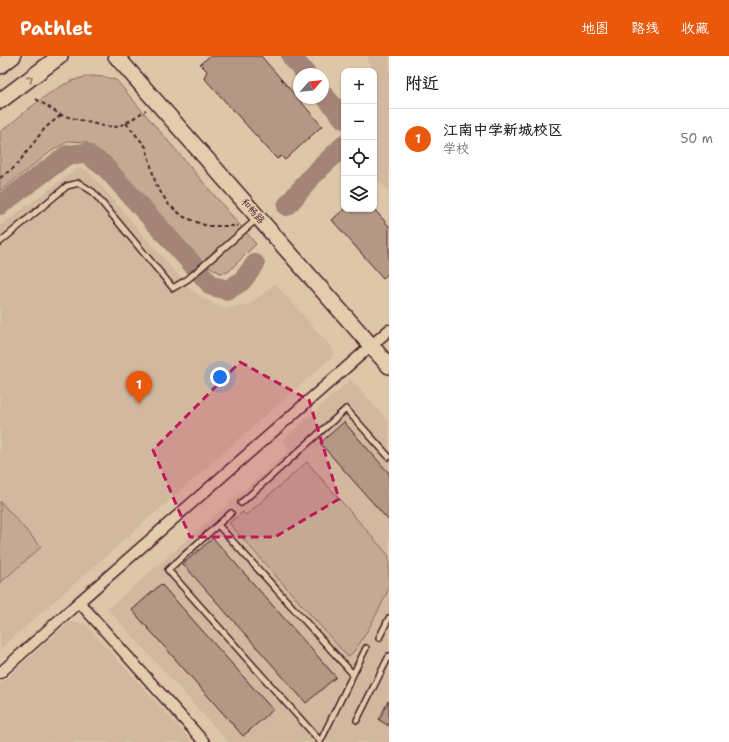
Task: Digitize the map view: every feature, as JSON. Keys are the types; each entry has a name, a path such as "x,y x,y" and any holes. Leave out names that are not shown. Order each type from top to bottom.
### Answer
{"street":[{"path":"0,66 13,56"},
{"path":"0,101 60,56"},
{"name":"和畅路","path":"116,56 254,221 375,343 389,354"},
{"name":"和畅路","path":"125,56 375,343 389,366"},
{"path":"0,673 389,330"},
{"path":"79,602 204,742"}],"lane":[{"path":"0,242 67,186 79,183 93,192 172,288 188,279 254,221"},
{"path":"241,503 346,409 389,457"},
{"path":"231,513 168,570 320,741 352,673 366,648"},
{"path":"218,525 352,673"},
{"path":"379,638 389,618"},
{"path":"357,720 389,656"}],"path":[{"path":"36,99 61,115 103,126 116,127 126,123 146,110"},
{"path":"0,178 16,166 45,128 61,115"},
{"path":"126,123 146,147 156,185 169,205 184,217 207,226 254,221"}],"highlighted area":[{"path":"240,362 309,400 339,499 275,537 190,537 153,450"}],"shaded area":[{"path":"368,56 389,56 389,191 378,180 377,68 370,68"},
{"path":"92,76 116,80 256,244 228,272 220,273 199,260 109,157 86,142 69,141 53,150 0,191 0,132 32,106 55,90 79,78"},
{"path":"78,168 88,171 191,290 220,307 234,307 250,304 275,284 333,349 332,357 0,649 0,226"},
{"path":"351,379 389,422 389,742 228,742 108,609 290,450 283,440"},
{"path":"307,462 389,556 389,587 364,636 348,657 229,523 243,512 246,515"},
{"path":"0,501 41,547 0,583"},
{"path":"69,622 79,622 86,625 192,742 0,742 0,684"}],"building":[{"path":"210,56 261,56 293,93 293,104 303,104 322,126 285,160 281,156 277,159 204,78 207,71 200,64"},
{"path":"341,212 377,212 389,226 389,273 383,278 332,220"},
{"path":"344,422 389,473 389,521 320,443"},
{"path":"213,538 336,677 306,703 183,564"},
{"path":"161,584 273,710 243,736 132,610"},
{"path":"388,701 389,702 389,726 379,720"}],"waterway":[{"path":"291,56 301,68"},
{"path":"329,101 341,115"},
{"path":"287,206 312,176 341,148"},
{"path":"0,205 67,155 86,153 107,169 212,286 228,290 242,281 255,264"}],"place":[{"name":"江南中学新城校区","path":"139,404"}]}
